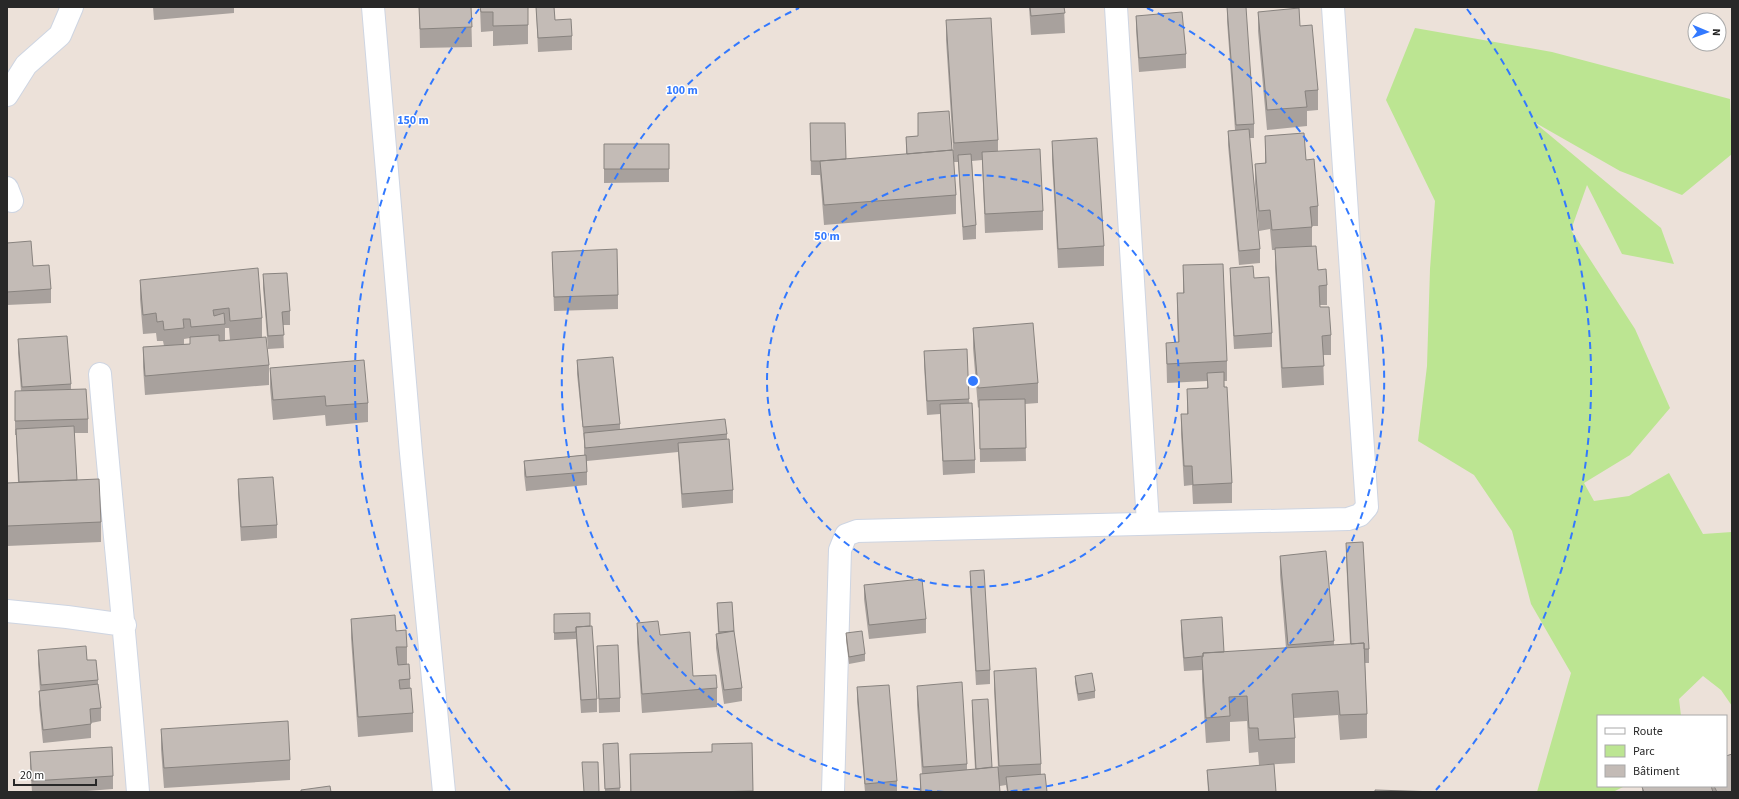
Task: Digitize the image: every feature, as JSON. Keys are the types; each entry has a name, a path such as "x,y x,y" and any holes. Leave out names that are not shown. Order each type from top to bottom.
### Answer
{"street":[{"path":"7,95 26,65 60,35 72,7"},
{"path":"1116,7 1148,523"},
{"path":"833,792 840,550 846,535 857,531 1148,523 1348,520 1360,515 1367,507 1333,7"},
{"path":"368,10 444,792"},
{"path":"100,374 138,792"},
{"path":"7,611 124,625"}],"green space":[{"path":"1415,28 1552,52 1730,99 1732,154 1682,195 1620,171 1534,122 1661,228 1674,264 1622,254 1587,185 1571,230 1635,329 1670,408 1630,455 1584,483 1594,501 1629,496 1669,473 1703,534 1732,532 1732,706 1721,690 1703,676 1679,699 1681,715 1597,715 1597,787 1623,787 1613,792 1537,792 1571,673 1531,604 1512,531 1474,475 1418,441 1427,366 1430,269 1435,201 1386,100"}],"building":[{"path":"419,7 471,7 472,27 420,29"},
{"path":"480,7 528,7 528,25 493,26 493,12 481,12"},
{"path":"536,7 554,7 555,20 571,19 572,36 538,38"},
{"path":"1030,7 1064,7 1065,13 1031,16"},
{"path":"1227,7 1246,7 1254,124 1236,125"},
{"path":"1299,8 1300,26 1312,25 1318,90 1305,91 1307,107 1267,110 1258,12"},
{"path":"1182,12 1186,54 1139,58 1136,16"},
{"path":"991,18 998,140 954,143 946,20"},
{"path":"949,111 952,150 907,154 906,137 918,136 918,113"},
{"path":"810,123 845,123 846,159 811,161"},
{"path":"1249,129 1260,249 1239,251 1228,131"},
{"path":"1304,133 1306,160 1314,159 1318,206 1310,207 1312,227 1272,230 1270,210 1259,211 1255,164 1266,163 1265,136"},
{"path":"1097,138 1104,246 1058,249 1052,141"},
{"path":"604,144 669,144 669,169 604,169"},
{"path":"1040,149 1043,211 985,214 982,152"},
{"path":"953,150 956,195 824,205 820,161"},
{"path":"971,154 976,225 963,227 958,155"},
{"path":"31,241 33,266 49,265 51,289 7,292 7,243"},
{"path":"1316,246 1318,270 1326,269 1327,285 1319,286 1320,307 1329,307 1331,335 1322,336 1324,366 1282,368 1275,248"},
{"path":"617,249 618,295 554,297 552,252"},
{"path":"1223,264 1227,361 1167,364 1166,343 1179,342 1177,293 1184,293 1183,265"},
{"path":"1253,266 1254,278 1269,277 1272,333 1234,336 1230,268"},
{"path":"258,268 262,318 230,321 229,308 213,310 214,316 224,313 225,324 191,327 190,319 183,319 184,328 164,330 163,321 157,322 156,313 143,315 140,280"},
{"path":"287,273 290,311 282,312 284,335 268,336 263,274"},
{"path":"1033,323 1038,383 978,388 973,328"},
{"path":"219,335 219,341 266,337 269,365 145,376 143,347 190,344 190,337"},
{"path":"67,336 71,384 22,387 18,339"},
{"path":"967,349 969,399 927,401 924,351"},
{"path":"613,357 620,424 583,427 577,360"},
{"path":"364,360 368,403 326,406 325,396 273,400 270,368"},
{"path":"1224,372 1224,387 1227,387 1232,483 1193,485 1192,466 1184,466 1181,414 1188,414 1187,389 1208,388 1207,373"},
{"path":"86,389 88,419 15,421 15,391"},
{"path":"1025,399 1026,448 980,449 979,400"},
{"path":"972,403 975,460 943,461 940,404"},
{"path":"725,419 727,434 585,448 584,433"},
{"path":"74,426 77,480 19,482 16,429"},
{"path":"729,439 733,490 682,494 678,443"},
{"path":"586,455 587,472 526,477 524,461"},
{"path":"273,477 277,525 241,527 238,479"},
{"path":"99,479 101,522 7,526 7,483"},
{"path":"1363,542 1369,649 1364,649 1364,643 1351,644 1346,543"},
{"path":"1326,551 1334,641 1288,645 1280,556"},
{"path":"984,570 990,670 976,671 970,571"},
{"path":"922,579 926,619 869,625 864,585"},
{"path":"732,602 734,631 719,632 717,603"},
{"path":"590,613 590,626 576,627 576,632 554,633 554,614"},
{"path":"395,615 396,631 406,630 407,647 396,647 398,665 409,664 410,679 399,680 400,689 411,688 413,713 358,717 351,619"},
{"path":"1222,617 1224,652 1203,653 1203,656 1184,658 1181,620"},
{"path":"658,621 660,635 690,632 693,676 716,675 717,688 642,694 637,623"},
{"path":"592,626 597,699 581,700 576,627"},
{"path":"734,631 742,688 724,690 716,634"},
{"path":"862,631 865,654 849,657 846,633"},
{"path":"1364,643 1367,714 1340,715 1338,691 1292,694 1295,738 1259,740 1258,728 1249,728 1247,696 1229,697 1230,716 1206,718 1203,653"},
{"path":"618,645 620,698 599,699 597,646"},
{"path":"86,646 87,660 96,660 98,680 41,685 38,650"},
{"path":"1036,668 1041,764 999,766 994,671"},
{"path":"1092,673 1095,691 1078,694 1075,676"},
{"path":"962,682 967,764 923,767 917,686"},
{"path":"98,684 101,708 90,709 91,724 43,730 39,691"},
{"path":"889,685 897,781 865,784 857,687"},
{"path":"988,699 992,767 976,769 972,700"},
{"path":"288,721 290,760 164,768 161,729"},
{"path":"618,743 620,788 605,789 603,744"},
{"path":"752,743 753,791 631,792 630,754 712,752 712,744"},
{"path":"112,747 113,776 32,781 30,752"},
{"path":"1732,754 1732,792 1717,792 1714,787 1727,787 1727,756"},
{"path":"582,762 598,762 599,792 584,792"},
{"path":"1274,764 1276,792 1209,792 1207,770"},
{"path":"998,767 1000,792 921,792 920,774"},
{"path":"1045,774 1047,792 1008,792 1006,777"},
{"path":"330,786 331,792 301,792 301,790"},
{"path":"1642,787 1711,787 1713,792 1644,792"},
{"path":"1375,790 1438,792 1375,792"}]}
